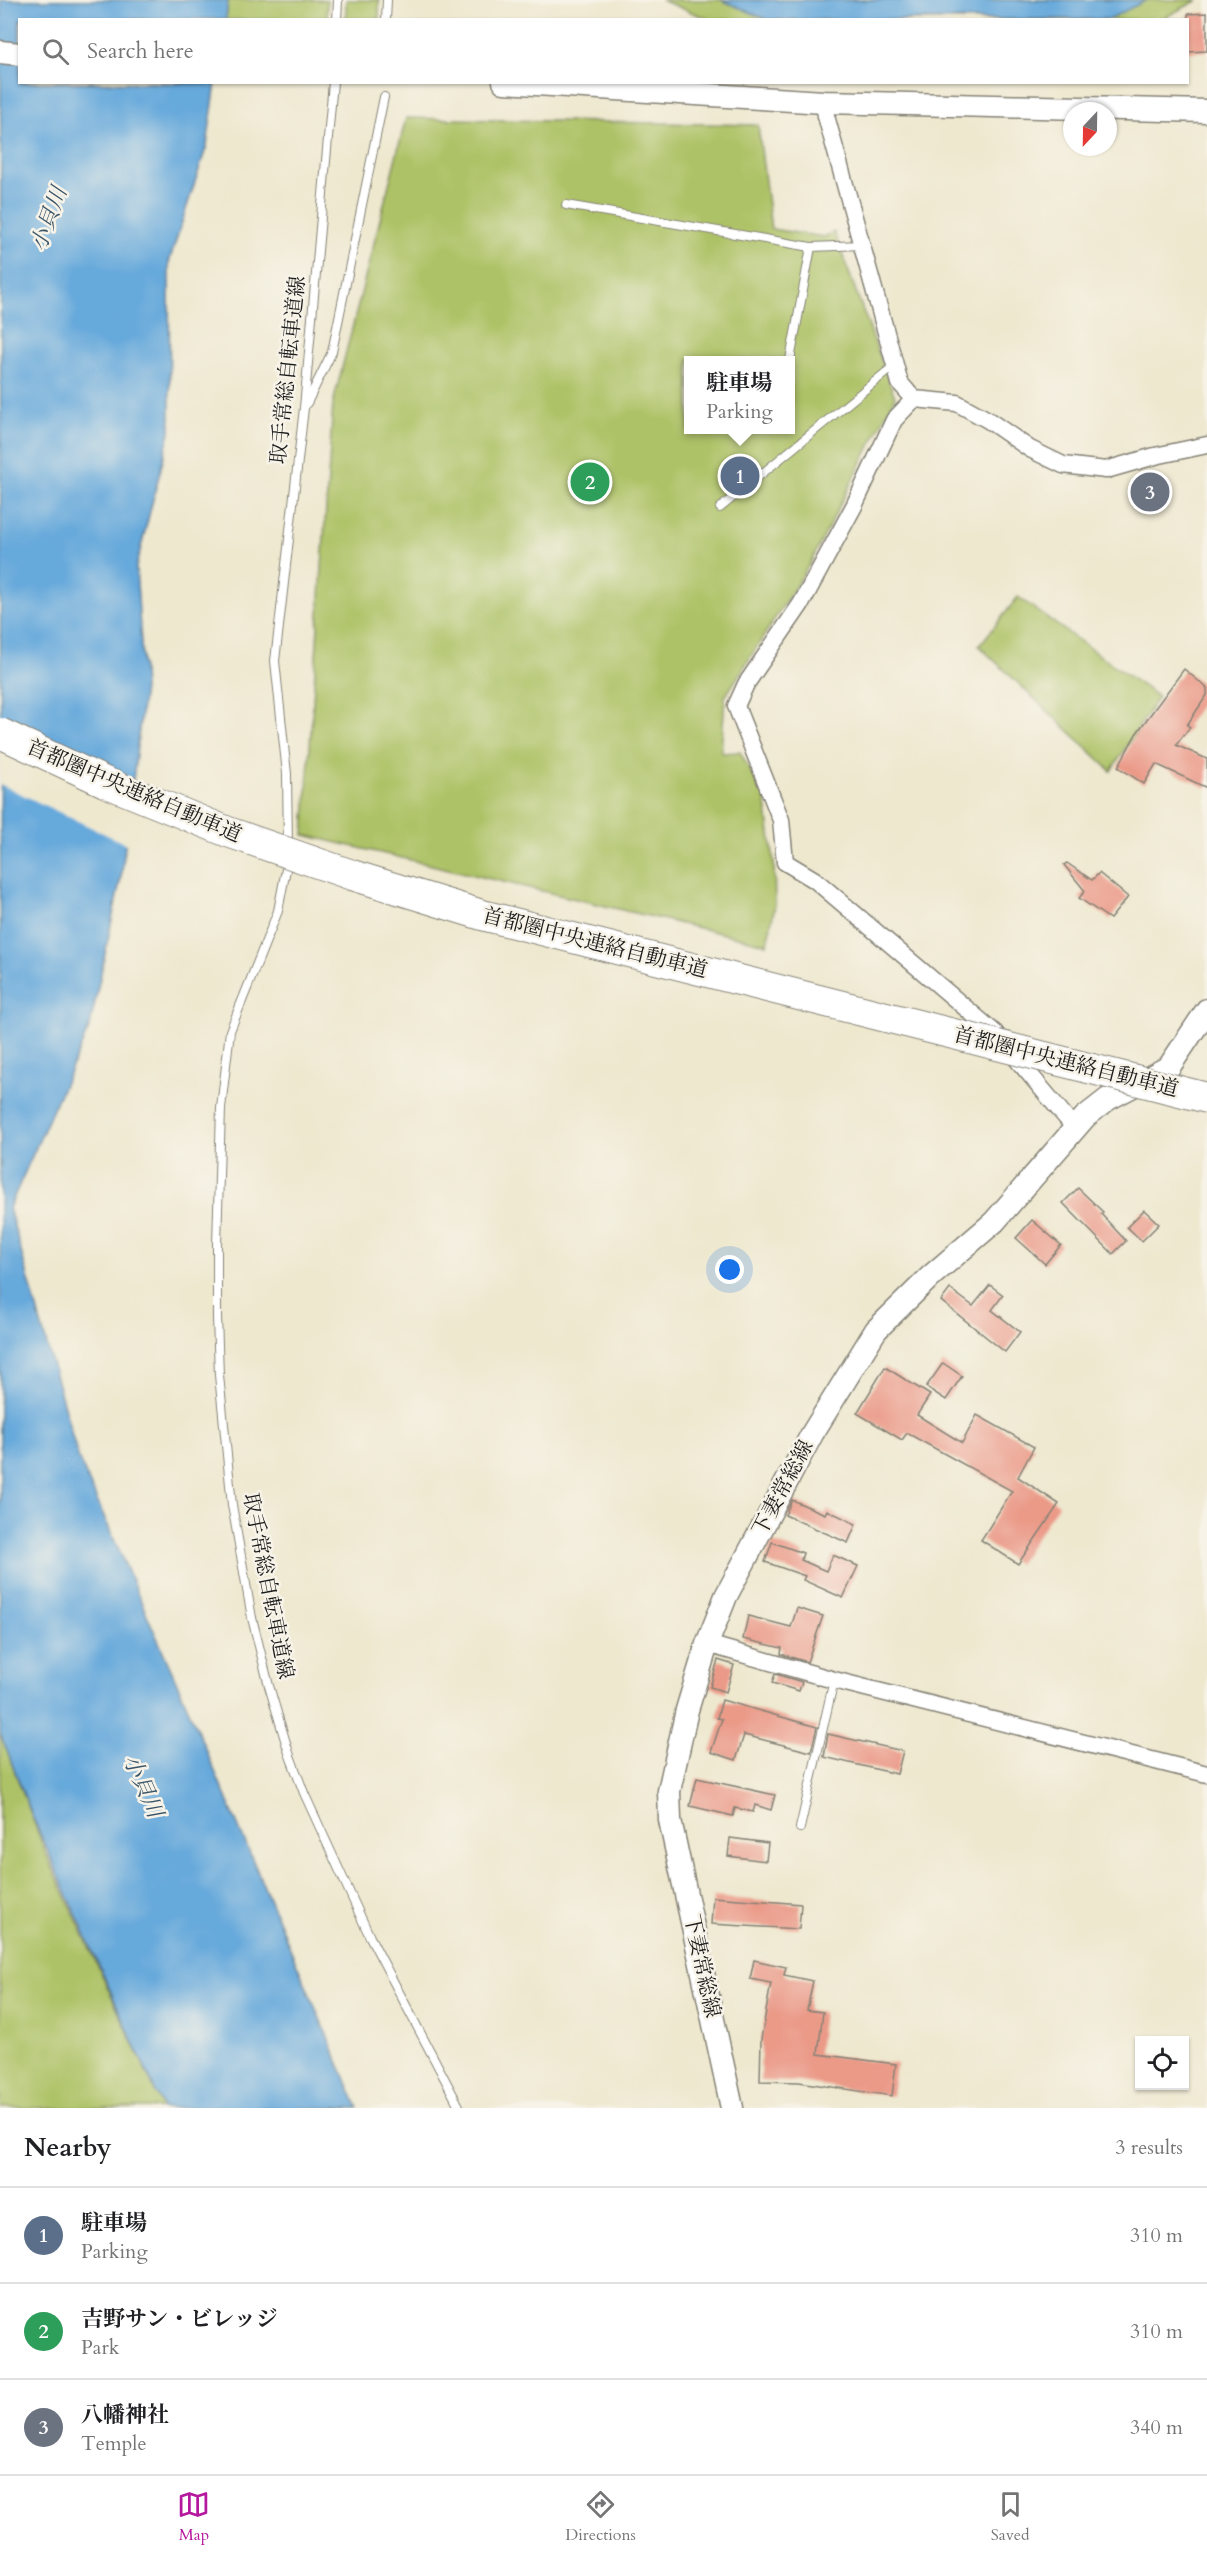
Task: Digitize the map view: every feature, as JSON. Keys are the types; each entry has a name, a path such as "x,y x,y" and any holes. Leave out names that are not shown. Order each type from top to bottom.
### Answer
{"highway":[{"name":"首都圏中央連絡自動車道","path":"0,733 105,782 228,832 482,915 1207,1098"}],"main road":[{"path":"0,52 18,54"},
{"path":"536,84 824,102 1207,111"},
{"name":"下妻常総線","path":"732,2108 670,1820 669,1791 677,1750 706,1644 726,1596 812,1434 876,1330 931,1276 994,1222 1074,1127 1108,1099 1169,1067 1207,1010"}],"street":[{"path":"824,102 900,383 914,399 957,403 988,420 1030,449 1063,465 1106,470 1155,456 1207,445"},
{"path":"914,399 894,420 854,506 806,594 746,684 736,706 782,820 785,862 815,880 995,1033 1074,1127"},
{"path":"706,1644 834,1680 1207,1774"}],"lane":[{"path":"337,18 338,0"},
{"path":"386,18 387,0"},
{"name":"取手常総自転車道線","path":"333,84 304,408 275,661 290,826 287,873 278,911 230,1030 221,1108 217,1317 224,1436 243,1575 269,1686 289,1753 304,1793 370,1937 460,2108"},
{"path":"304,408 332,352 384,97"},
{"path":"566,205 811,247 863,245"},
{"path":"791,356 811,247"},
{"path":"720,508 895,366"},
{"path":"800,1828 834,1680"}],"green space":[{"path":"228,0 327,0 327,18 226,18"},
{"path":"346,0 379,0 379,18 346,18"},
{"path":"661,0 1198,0 1164,18 706,18"},
{"path":"406,118 758,125 771,229 824,237 834,232 895,397 811,562 725,697 721,753 740,752 765,796 774,863 775,905 767,944 304,835 333,403"},
{"path":"1018,597 1158,697 1111,771 979,646"},
{"path":"0,1733 45,1851 163,2108 0,2108"}],"water":[{"name":"小貝川","path":"1,0 228,0 226,18 18,18 18,84 216,84 207,145 169,262 170,432 136,567 144,688 122,872 90,1026 9,1208 78,1457 194,1722 358,2108 163,2108 33,1818 0,1733"},
{"path":"721,0 1147,0 1111,18 763,18"}],"pier":[{"path":"0,718 136,781 128,845 0,784"}],"building":[{"path":"1207,13 1207,51 1189,52 1188,14"},
{"path":"1184,669 1207,688 1207,695 1187,725 1190,727 1176,745 1207,759 1207,788 1156,764 1144,784 1118,767 1136,734"},
{"path":"1067,863 1092,880 1099,873 1128,897 1110,919 1079,898 1085,891 1064,865"},
{"path":"1078,1188 1103,1212 1101,1214 1126,1241 1113,1254 1063,1203"},
{"path":"1144,1210 1159,1224 1142,1241 1127,1227"},
{"path":"1032,1220 1061,1245 1045,1264 1016,1238"},
{"path":"990,1285 1003,1295 992,1310 1020,1332 1005,1352 941,1301 950,1289 973,1306"},
{"path":"943,1363 962,1376 946,1400 926,1387"},
{"path":"885,1367 930,1395 917,1415 962,1443 977,1415 1034,1447 1018,1477 1059,1504 1018,1564 981,1540 1012,1491 907,1433 902,1440 857,1413"},
{"path":"792,1500 825,1514 827,1510 856,1524 848,1543 785,1515"},
{"path":"772,1542 803,1553 801,1560 826,1571 833,1555 858,1566 843,1598 803,1580 805,1576 765,1562"},
{"path":"797,1608 823,1616 807,1662 781,1654 782,1648 743,1639 748,1616 791,1627"},
{"path":"718,1660 734,1665 726,1692 710,1687"},
{"path":"775,1674 802,1682 799,1691 772,1683"},
{"path":"722,1700 817,1727 811,1752 744,1735 736,1760 711,1752 722,1719 717,1718"},
{"path":"828,1734 903,1751 897,1774 824,1757"},
{"path":"697,1778 775,1795 771,1810 755,1805 753,1812 735,1808 733,1816 690,1806"},
{"path":"730,1838 768,1843 766,1861 728,1856"},
{"path":"713,1897 801,1904 799,1929 711,1924"},
{"path":"754,1960 786,1967 784,1975 813,1981 807,2010 823,2012 818,2054 896,2064 892,2096 799,2082 760,2081 761,2039 771,1983 750,1979"}],"place":[{"name":"駐車場","path":"740,476"},
{"name":"吉野サン・ビレッジ","path":"590,482"},
{"name":"八幡神社","path":"1150,492"}]}
